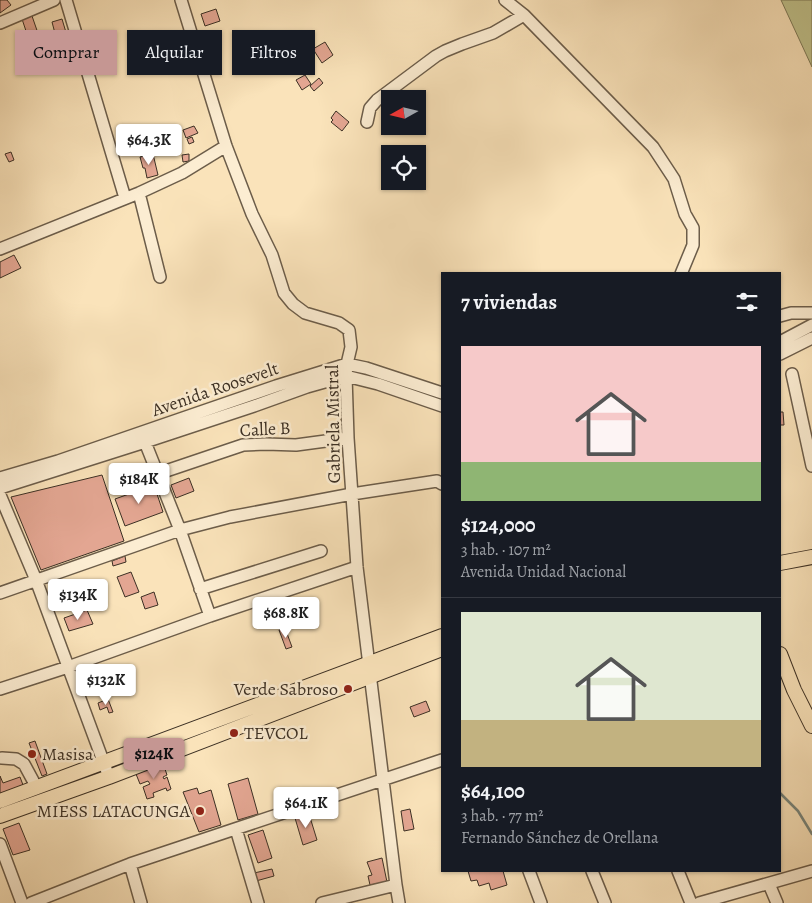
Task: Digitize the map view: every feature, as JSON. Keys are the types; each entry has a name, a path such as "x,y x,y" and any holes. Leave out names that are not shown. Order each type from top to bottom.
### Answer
{"main road":[{"path":"781,553 812,549"},
{"path":"781,563 812,557"},
{"path":"0,816 109,777 369,670 441,636"},
{"path":"0,801 369,670 441,649"},
{"path":"781,657 794,690 812,726"}],"street":[{"path":"0,23 54,0"},
{"path":"66,0 125,198"},
{"name":"Gabriela Mistral","path":"181,0 226,146 252,214 272,255 284,293 293,304 305,313 339,323 349,330 351,347 346,370 348,438 357,567 396,885 400,903"},
{"path":"505,0 524,16 654,147 674,179 685,214 693,228 693,244 682,272"},
{"path":"367,122 370,108 377,100 436,56 453,47 498,30 524,16"},
{"path":"0,249 139,193 182,173 226,146"},
{"path":"139,193 160,277"},
{"path":"781,316 791,313 812,313"},
{"path":"781,341 812,325"},
{"path":"781,354 812,338"},
{"name":"Avenida Roosevelt","path":"0,478 58,461 284,383 346,370 366,368 441,393"},
{"name":"Avenida Roosevelt","path":"0,488 254,406 307,387 346,370 378,384 441,406"},
{"path":"792,374 812,466"},
{"name":"Calle B","path":"157,474 243,445 296,446 348,438"},
{"path":"145,442 180,530 210,616"},
{"path":"0,593 180,530 230,517 352,494 440,482"},
{"path":"0,495 36,580 109,777"},
{"path":"200,589 321,551"},
{"path":"0,689 357,567"},
{"path":"2,758 16,758 24,764 37,788"},
{"path":"32,903 130,864 441,760"},
{"path":"236,829 258,903"},
{"path":"0,844 22,903"},
{"path":"130,864 141,903"},
{"path":"699,903 812,871"},
{"path":"529,872 541,903"},
{"path":"592,872 605,903"},
{"path":"678,872 691,903"},
{"path":"772,883 776,903"},
{"path":"322,903 396,885"}],"green space":[{"path":"781,0 812,0 812,67"}],"building":[{"path":"0,0 7,0 11,5 0,13"},
{"path":"216,9 220,21 205,26 201,14"},
{"path":"32,16 37,30 26,30 22,19"},
{"path":"62,19 65,30 54,30 52,22"},
{"path":"325,42 333,55 322,63 315,52 315,48"},
{"path":"305,75 311,84 302,90 296,80"},
{"path":"319,78 323,83 314,91 310,86"},
{"path":"336,111 349,122 342,131 331,122 333,120 331,118"},
{"path":"194,126 198,133 186,138 183,130"},
{"path":"192,137 194,142 189,144 187,139"},
{"path":"141,143 144,152 136,155 134,145"},
{"path":"11,152 14,160 9,162 5,154"},
{"path":"153,154 158,175 147,178 140,157"},
{"path":"189,154 189,161 183,162 182,155"},
{"path":"14,255 21,268 0,278 0,262"},
{"path":"781,412 783,412 784,425 781,425"},
{"path":"102,475 124,541 41,570 11,497"},
{"path":"189,478 194,491 176,498 171,485"},
{"path":"154,485 163,512 125,526 115,499"},
{"path":"125,556 126,562 113,566 112,561"},
{"path":"131,572 139,592 125,597 117,577"},
{"path":"154,592 158,605 145,609 141,597"},
{"path":"87,610 93,624 69,631 64,618"},
{"path":"285,628 292,647 286,649 279,630"},
{"path":"108,699 113,712 109,713 107,707 100,710 98,703"},
{"path":"426,701 430,711 414,717 410,707"},
{"path":"35,741 47,774 42,776 29,743"},
{"path":"163,763 167,775 163,777 164,779 167,777 171,789 167,791 166,788 153,793 154,797 147,799 143,787 150,784 148,781 140,784 136,774"},
{"path":"0,776 3,783 20,777 23,785 0,794"},
{"path":"248,778 258,814 238,820 228,784"},
{"path":"197,788 199,794 211,790 221,825 199,832 183,792"},
{"path":"410,809 414,829 404,831 401,811"},
{"path":"309,814 317,840 303,845 295,818"},
{"path":"19,823 30,850 13,855 3,829"},
{"path":"263,830 272,858 258,863 248,835"},
{"path":"382,858 387,882 370,885 368,876 372,875 367,862"},
{"path":"272,869 274,876 256,881 254,873"},
{"path":"468,872 503,872 507,885 491,890 489,883 479,886 477,880 471,881"}],"waterway":[{"path":"781,794 798,811 812,834"}],"place":[{"name":"Verde Sabroso","path":"348,689"},
{"name":"TEVCOL","path":"234,733"},
{"name":"Masisa","path":"32,754"},
{"name":"MIESS LATACUNGA","path":"200,811"}]}
